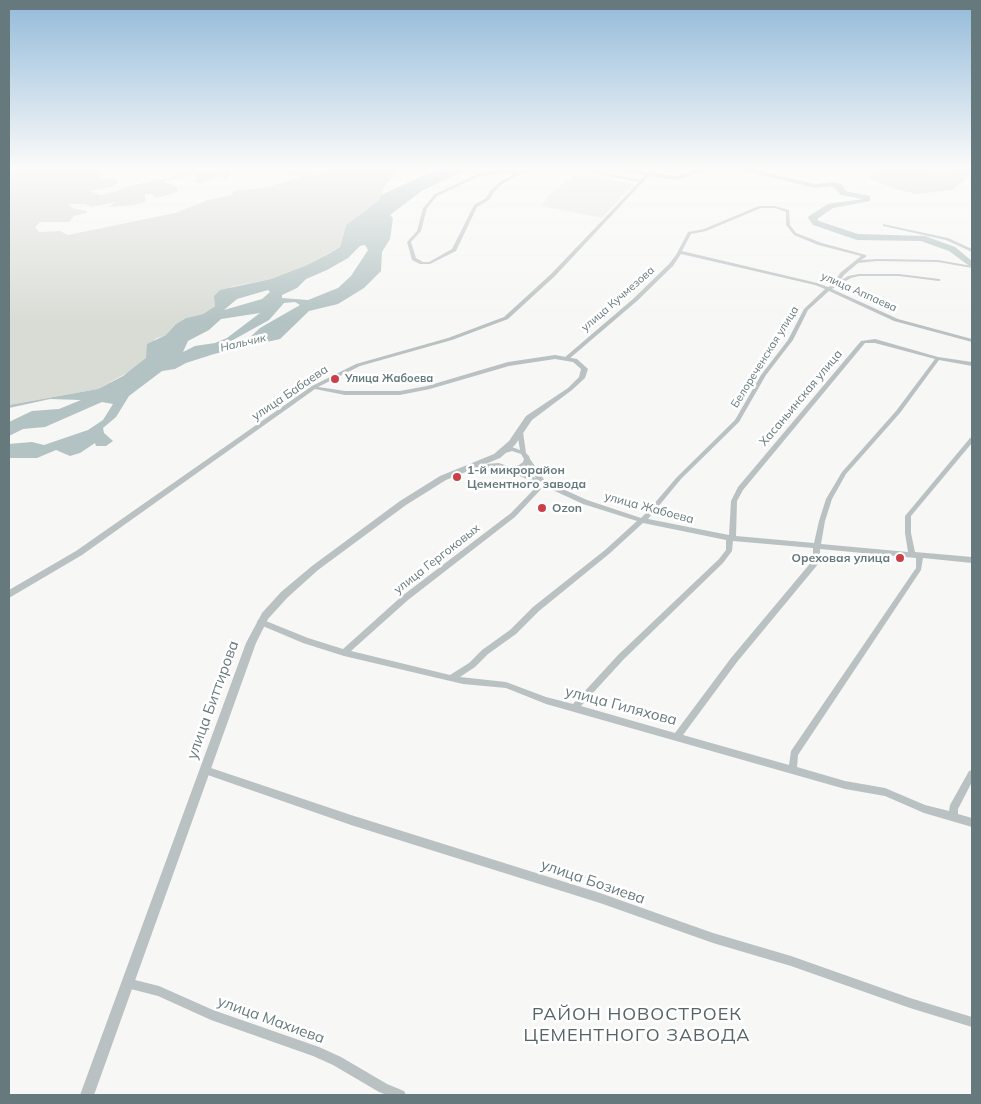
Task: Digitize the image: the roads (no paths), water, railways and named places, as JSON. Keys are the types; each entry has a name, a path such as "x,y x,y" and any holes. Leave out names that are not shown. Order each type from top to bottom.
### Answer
{"street":[{"path":"422,221 419,231 409,242 414,258 422,263 430,263 454,250 468,221"},
{"name":"улица Бабаева","path":"9,594 79,553 314,388 358,365 450,339 506,318 553,275 604,221"},
{"name":"улица Кучмезова","path":"567,358 635,300 671,265 689,234 732,221"},
{"name":"улица Кучмезова","path":"787,221 792,233 820,244 861,254 864,257 859,262"},
{"path":"884,225 947,239 972,251"},
{"name":"улица Аппаева","path":"679,252 816,284 896,320 972,341"},
{"path":"834,286 842,274 859,262 877,260 938,261 972,267"},
{"name":"Белореченская улица","path":"453,677 472,665 485,652 513,632 536,608 606,552 649,514 678,478 737,421 764,375 790,340 806,309 828,289 850,277 859,275 906,276 939,280"},
{"name":"Хасаньинская улица","path":"731,539 734,502 740,489 863,342 875,341 938,358"},
{"path":"314,388 345,393 400,393 428,388 508,364 542,358 567,358 583,365 585,372 566,392 529,418 520,432 526,462 521,467 507,469 499,465 468,468"},
{"path":"678,736 734,660 817,562 817,546 829,499 840,479 898,412 938,358 972,364"},
{"name":"улица Биттирова","path":"87,1095 251,643 261,622 284,595 344,546 414,496 443,478 499,454 510,446 520,432"},
{"path":"793,768 794,754 919,568 908,533 908,516 972,439"},
{"path":"499,465 499,454 512,449 525,455 543,483"},
{"name":"улица Жабоева","path":"507,469 585,502 641,520 731,539 972,560"},
{"name":"улица Гергоковых","path":"344,653 405,598 513,515 543,483"},
{"path":"574,708 621,657 721,561 729,551 731,539"},
{"name":"улица Гиляхова","path":"261,622 306,641 344,653 389,665 453,677 463,681 506,685 574,708 793,768 845,785 885,792 924,809 972,822"},
{"name":"улица Бозиева","path":"205,770 351,820 600,898 713,938 791,961 910,1003 972,1022"},
{"path":"954,817 953,808 972,774"},
{"name":"улица Махиева","path":"127,983 160,991 211,1015 315,1051 337,1061 383,1088 400,1095"}],"water":[{"name":"Нальчик","path":"352,221 393,221 390,239 382,252 381,271 364,288 338,304 309,311 280,339 214,354 186,363 175,369 162,371 129,396 116,417 103,428 104,433 113,441 106,446 96,446 95,443 80,453 70,456 56,450 37,458 9,458 9,444 32,442 44,445 88,430 103,420 113,404 102,402 45,427 23,429 9,436 9,422 32,411 59,409 81,400 50,399 9,408 9,405 98,389 123,376 146,358 147,344 166,335 176,324 186,318 203,314 215,306 214,296 220,290 271,279 307,265 340,247 346,225","holes":["365,245 368,250 351,276 338,288 308,300 282,298 282,295 297,288 306,279 348,258 360,246","268,290 270,292 262,299 224,310 237,299","295,302 300,305 260,328 247,340 224,345 269,320 284,303","260,313 227,338 215,343 195,346 183,352 188,341 209,330 221,319"]}],"waterway":[{"path":"814,221 816,223 857,237 922,238 952,249 972,265"}],"place":[{"name":"Улица Жабоева","path":"335,379"},
{"name":"1-й микрорайон Цементного завода","path":"457,477"},
{"name":"Ozon","path":"542,508"},
{"name":"Ореховая улица","path":"900,558"}],"district":[{"name":"РАЙОН НОВОСТРОЕК ЦЕМЕНТНОГО ЗАВОДА","path":"637,1025"}]}
